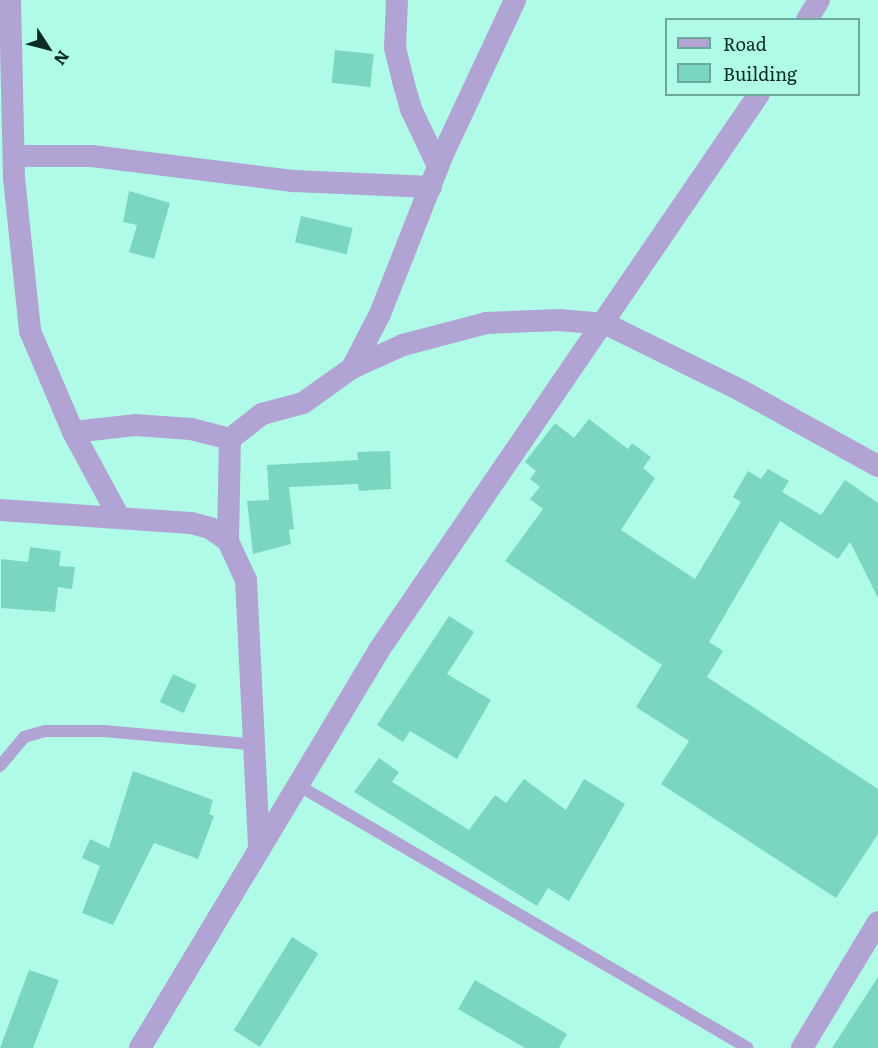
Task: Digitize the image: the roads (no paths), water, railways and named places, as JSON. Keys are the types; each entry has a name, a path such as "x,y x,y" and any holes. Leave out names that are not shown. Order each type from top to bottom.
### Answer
{"street":[{"path":"10,0 9,171 30,331 73,432 119,517"},
{"path":"397,0 395,48 411,109 435,177"},
{"path":"808,18 819,0"},
{"path":"352,368 380,315 435,177 513,2"},
{"path":"140,1048 259,851 296,784 462,525 606,324 758,96"},
{"path":"9,171 92,156 294,181 435,177"},
{"path":"230,439 262,414 303,403 352,368 403,345 486,323 559,320 606,324 742,391 878,466"},
{"path":"73,432 135,425 191,429 230,439"},
{"path":"230,439 228,541 246,580 257,745 259,851"},
{"path":"0,510 191,523 210,528 228,541"},
{"path":"802,1048 878,922"}],"lane":[{"path":"0,766 24,737 45,731 104,731 257,745"},
{"path":"296,784 747,1048"}]}
